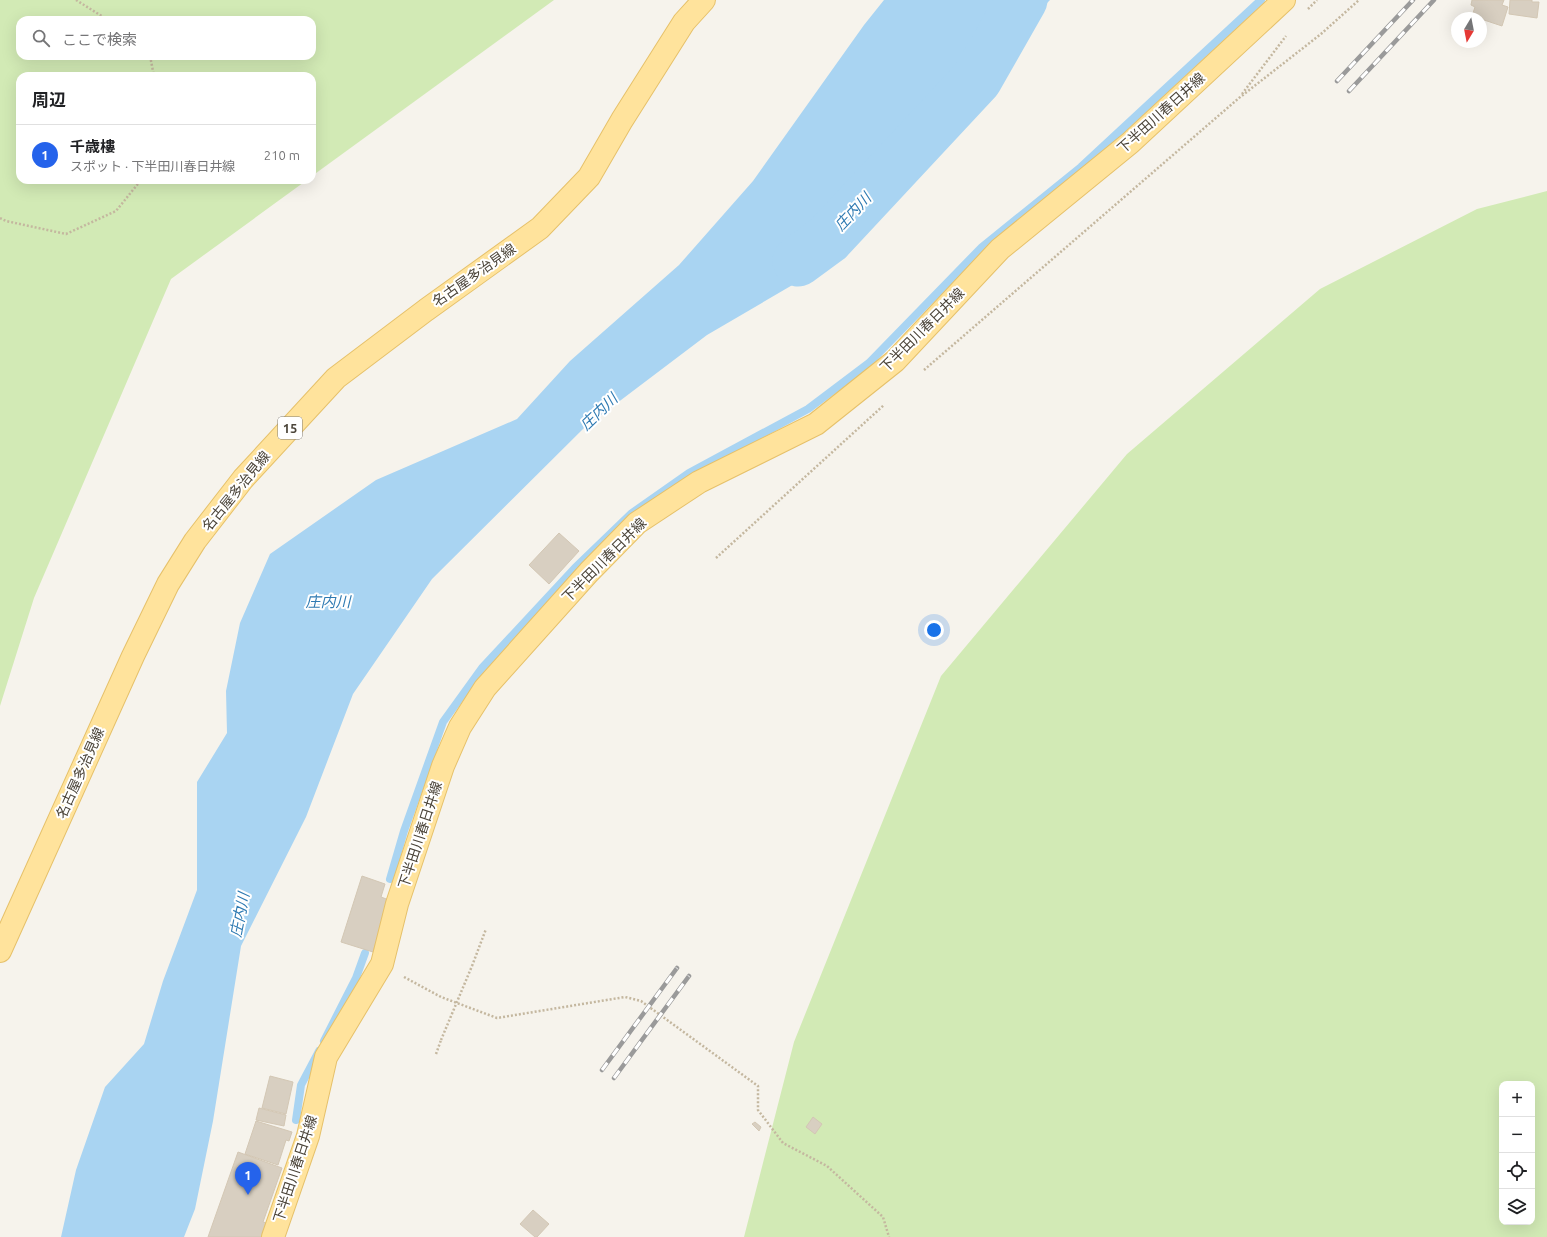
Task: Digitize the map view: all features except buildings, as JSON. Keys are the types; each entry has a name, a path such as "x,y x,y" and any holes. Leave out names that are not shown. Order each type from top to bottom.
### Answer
{"main road":[{"name":"名古屋多治見線","path":"0,952 133,656 168,584 195,541 243,479 336,378 426,310 546,223 589,177 622,120 684,22 704,0"},
{"name":"下半田川春日井線","path":"273,1237 308,1136 326,1057 382,964 397,904 443,766 460,727 485,688 589,572 637,523 699,482 816,424 895,361 1000,249 1130,144 1284,0"}],"path":[{"path":"76,0 102,16"},
{"path":"1307,11 1316,0"},
{"path":"921,373 1239,98 1321,34 1359,0"},
{"path":"1239,98 1288,33"},
{"path":"151,60 153,72"},
{"path":"0,218 6,221 66,234 116,211 139,184"},
{"path":"716,558 886,404"},
{"path":"436,1054 486,929"},
{"path":"382,964 441,997 497,1018 625,997 642,1001 758,1086 758,1110 782,1143 827,1166 883,1216 889,1237"}],"green space":[{"path":"0,0 554,0 316,173 316,72 16,72 16,184 302,184 171,279 34,598 0,706"},
{"path":"1547,191 1547,1237 744,1237 794,1042 941,676 1127,454 1320,289 1477,209"}],"water":[{"name":"庄内川","path":"884,0 1050,0 889,164 801,280 707,335 584,428 432,579 353,694 306,817 241,946 213,1121 195,1209 184,1237 61,1237 76,1170 105,1087 144,1044 163,981 197,890 197,782 227,733 226,691 240,623 270,554 376,480 517,419 570,361 679,265 753,181 864,25"}],"waterway":[{"name":"庄内川","path":"798,261 828,239 977,79 1022,0"},
{"path":"390,879 404,831 443,722 482,668 575,568 632,513 689,473 808,409 869,363 982,247 1081,167 1261,0"},
{"path":"324,1041 356,978 365,953"},
{"path":"296,1120 301,1085 319,1051"}],"railway":[{"path":"1337,81 1413,0"},
{"path":"1349,91 1434,0"},
{"path":"602,1070 677,968"},
{"path":"614,1078 689,976"}],"place":[{"name":"千歳樓","path":"248,1195"}]}
